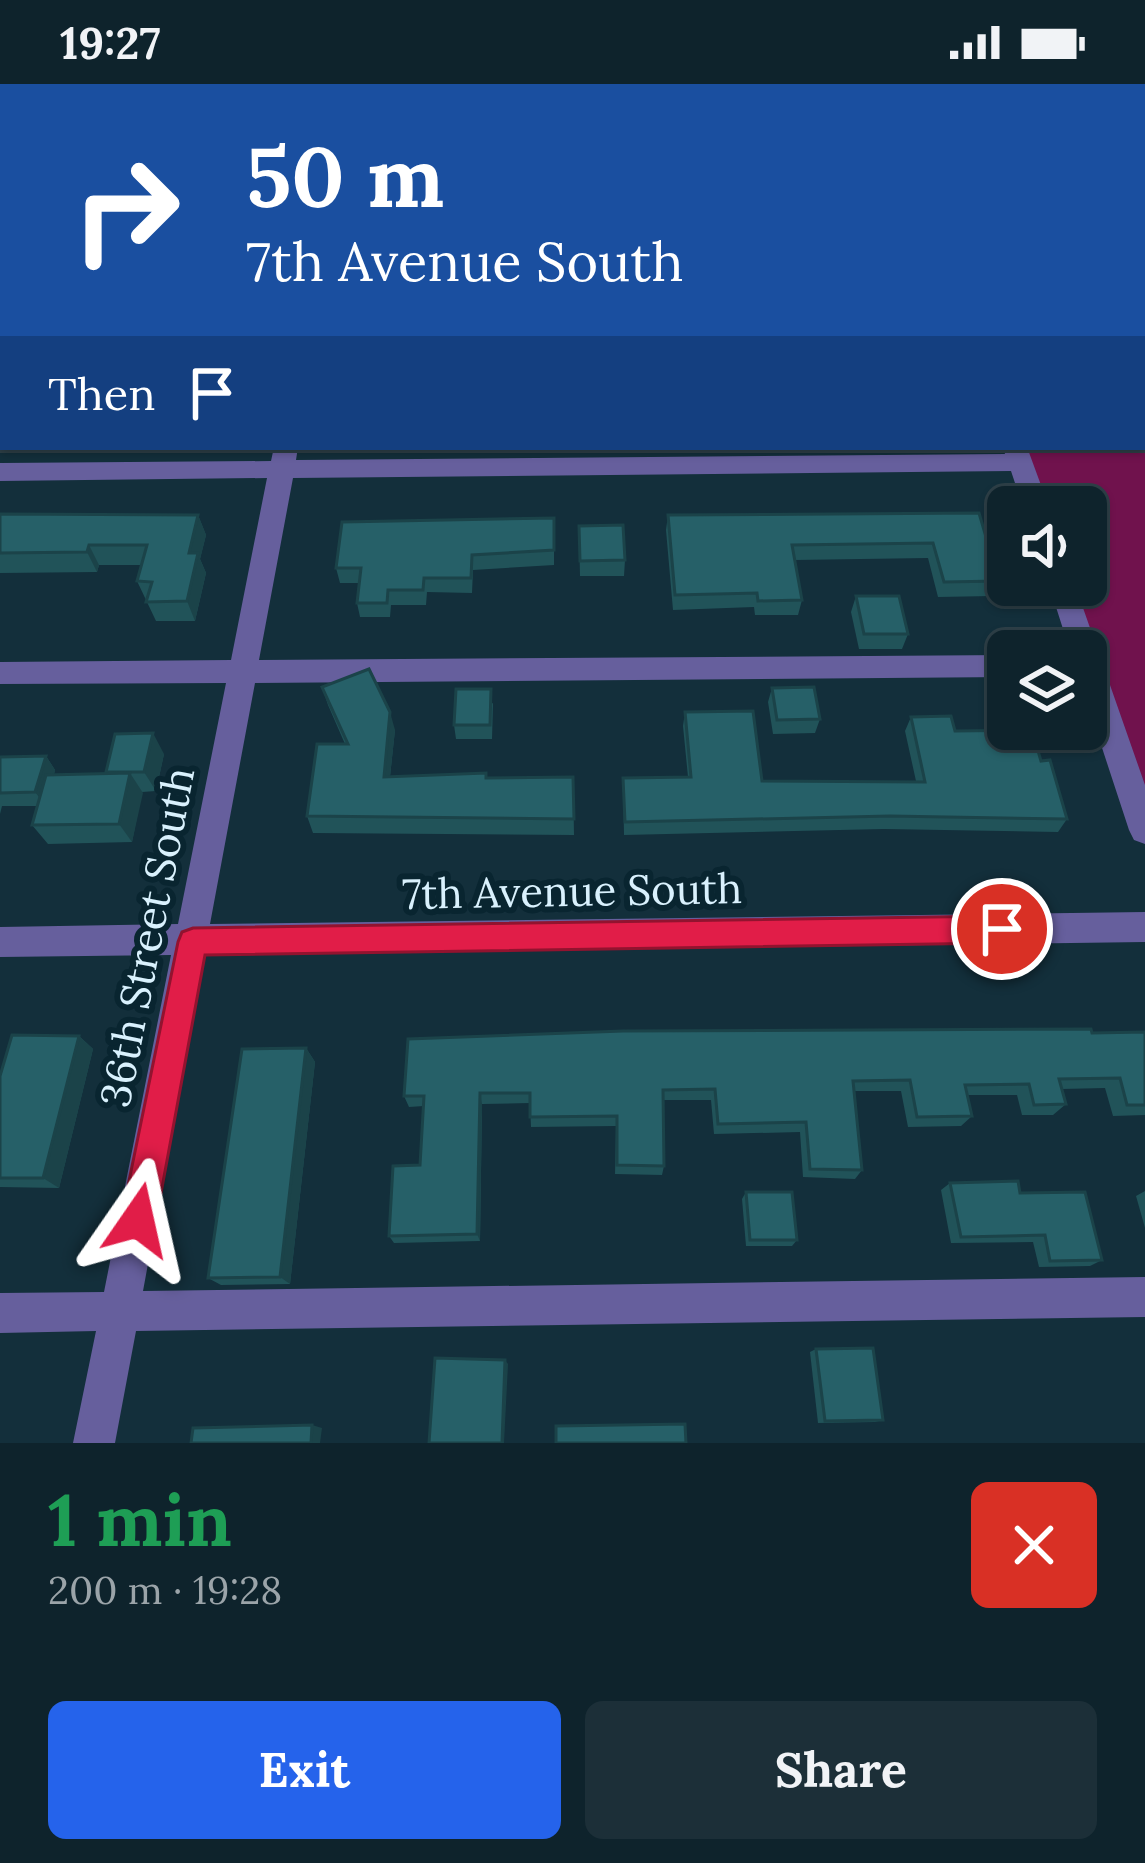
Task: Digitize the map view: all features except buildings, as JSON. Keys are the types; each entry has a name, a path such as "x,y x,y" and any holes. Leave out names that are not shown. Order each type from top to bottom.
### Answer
{"street":[{"path":"0,472 284,459 1018,454 1029,486"},
{"name":"36th Street South","path":"94,1443 284,459"},
{"path":"0,673 987,666"},
{"path":"1107,720 1145,830"},
{"name":"7th Avenue South","path":"0,942 1145,927"},
{"path":"0,1313 1145,1298"}],"shaded area":[{"path":"1018,450 1145,450 1145,829 1107,716 1107,630 1078,630 1070,606 1107,606 1107,486 1030,486"}],"route":[{"path":"138,1220 193,942 1002,929"}]}
